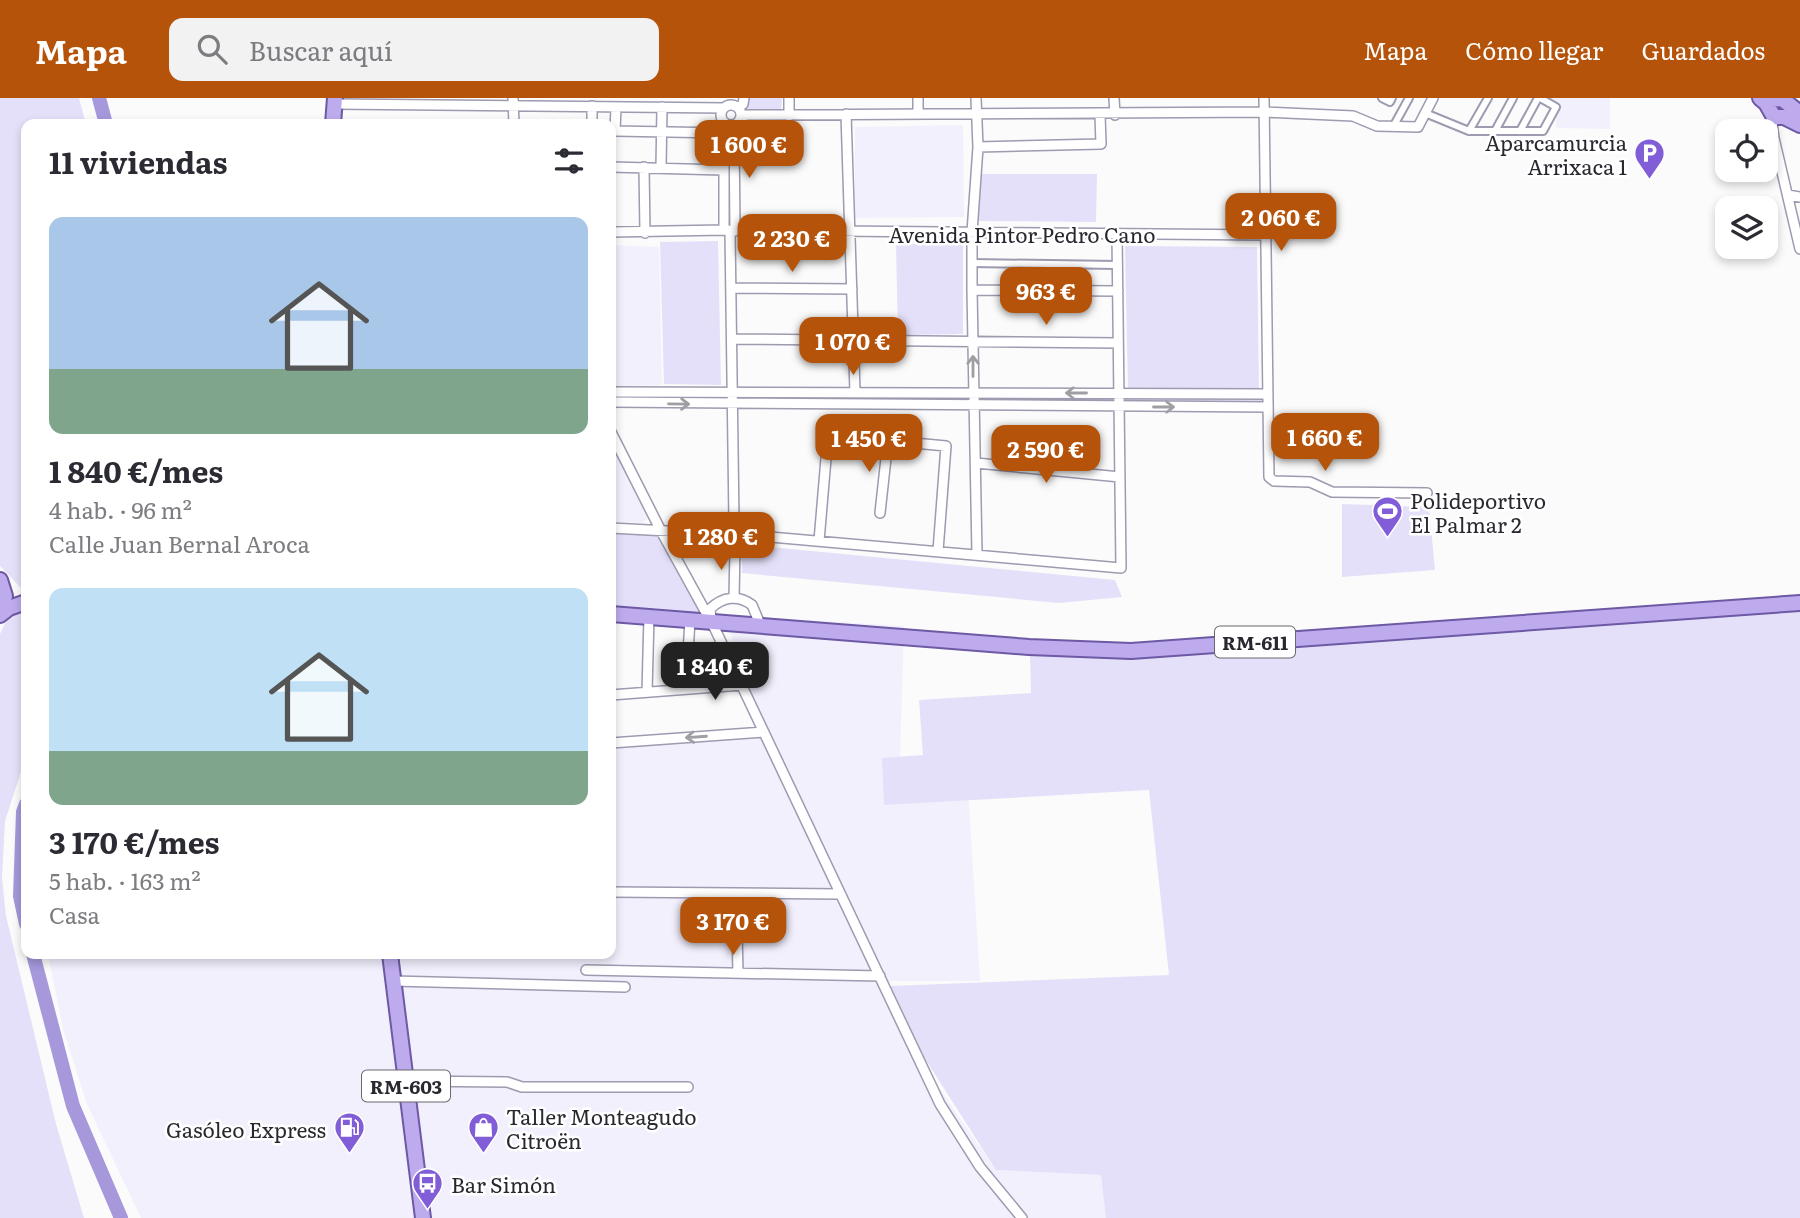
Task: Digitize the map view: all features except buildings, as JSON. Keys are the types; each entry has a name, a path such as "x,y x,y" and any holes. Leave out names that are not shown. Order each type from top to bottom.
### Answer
{"main road":[{"path":"333,119 335,101"},
{"path":"1777,108 1800,125"},
{"path":"1,582 21,597"},
{"path":"0,615 5,600 1,582"},
{"path":"0,615 21,602"},
{"name":"RM-611","path":"616,614 743,623 758,618 1029,647 1131,651 1800,603"},
{"name":"RM-603","path":"391,959 423,1218"}],"street":[{"path":"718,98 722,114 723,170 730,230"},
{"path":"734,522 730,230 734,131 744,98"},
{"path":"789,98 789,116"},
{"path":"918,98 918,113"},
{"path":"976,98 978,147 972,232 972,290 977,555"},
{"path":"1114,98 1115,115"},
{"path":"1264,98 1269,477 1274,481 1310,482 1332,492 1427,493"},
{"path":"1382,98 1390,102 1392,98"},
{"path":"1393,127 1409,98"},
{"path":"1469,131 1488,98"},
{"path":"1495,131 1513,98"},
{"path":"1425,113 1469,131 1495,131 1520,131 1543,131 1556,107 1539,98 1520,131"},
{"path":"722,114 731,105 741,115 789,116 918,113 976,116 1265,113 1353,116 1377,126 1418,127 1429,100"},
{"path":"335,101 513,101 592,106 613,104 722,114 731,125 741,115"},
{"path":"513,101 514,119"},
{"path":"592,106 592,119"},
{"path":"661,168 662,107"},
{"path":"1777,108 1774,138 1800,249"},
{"path":"846,114 855,392"},
{"path":"978,147 1101,145 1100,115"},
{"path":"616,131 723,133"},
{"path":"616,167 723,170"},
{"path":"645,167 645,233"},
{"path":"1788,195 1800,197"},
{"name":"Avenida Pintor Pedro Cano","path":"616,232 730,230 1266,235"},
{"path":"748,536 1121,568 1117,234"},
{"path":"972,264 1117,265"},
{"path":"731,288 852,289"},
{"path":"972,290 1118,291"},
{"path":"733,339 1118,343"},
{"path":"616,392 1267,394"},
{"path":"616,402 1268,407"},
{"path":"818,541 828,435 888,440 946,446 937,551"},
{"path":"880,513 888,440"},
{"path":"616,442 660,529 711,620 940,1104 980,1167 1022,1218"},
{"path":"976,463 1120,477"},
{"path":"734,522 744,525 748,536 744,544 735,546 727,542 724,534 727,526 734,522"},
{"path":"616,528 724,534"},
{"path":"734,598 735,546"},
{"path":"702,604 714,605 734,598 746,600 758,618"},
{"path":"711,620 710,609 714,605"},
{"path":"647,692 649,616"},
{"path":"686,690 690,619"},
{"path":"616,695 742,685"},
{"path":"616,743 764,732"},
{"path":"616,892 839,894"},
{"path":"736,894 738,972"},
{"path":"586,970 880,976"},
{"path":"393,981 625,987"},
{"path":"406,1080 507,1082 522,1087 688,1087"}],"shaded area":[{"path":"0,98 79,98 85,119 21,119 21,588 0,566"},
{"path":"746,98 782,98 781,112 746,112"},
{"path":"1546,98 1610,98 1610,129 1556,128 1556,103"},
{"path":"963,125 964,217 855,218 855,127"},
{"path":"977,174 1097,174 1096,222 976,221"},
{"path":"718,241 721,385 664,384 660,242"},
{"path":"963,241 963,334 898,335 896,245"},
{"path":"616,245 659,247 662,385 616,386"},
{"path":"1125,246 1257,247 1259,390 1128,389"},
{"path":"734,395 969,395 969,402 734,399"},
{"path":"977,396 1114,397 1114,403 977,401"},
{"path":"1122,398 1264,398 1264,405 1122,403"},
{"path":"616,449 650,514 643,523 616,522"},
{"name":"Polideportivo El Palmar 2","path":"1342,504 1429,507 1435,570 1342,577"},
{"path":"616,534 656,534 700,613 616,609"},
{"path":"749,545 1115,580 1122,597 1059,603 742,573 742,550"},
{"path":"1800,603 1800,1218 1106,1218 1101,1175 996,1170 920,1051 890,986 1169,975 1149,790 884,805 882,758 923,755 919,700 1031,693 1030,654 1119,658"},
{"path":"21,610 21,771 5,821 2,878 6,916 56,1124 84,1218 0,1218 0,634 8,617"},
{"path":"726,615 904,626 899,789 968,789 980,981 893,981 885,984 912,1049 996,1170 1102,1175 1106,1218 141,1218 87,1104 63,1029 49,959 616,959 616,741 757,733"}],"waterway":[{"path":"99,98 105,119"},
{"path":"21,868 21,901"},
{"path":"34,959 73,1106 121,1218"}],"place":[{"name":"Aparcamurcia Arrixaca 1","path":"1650,180"},
{"name":"Polideportivo El Palmar 2","path":"1387,538"},
{"name":"Taller Monteagudo Citroën","path":"483,1154"},
{"name":"Gasóleo Express","path":"349,1155"},
{"name":"Bar Simón","path":"428,1210"}]}
